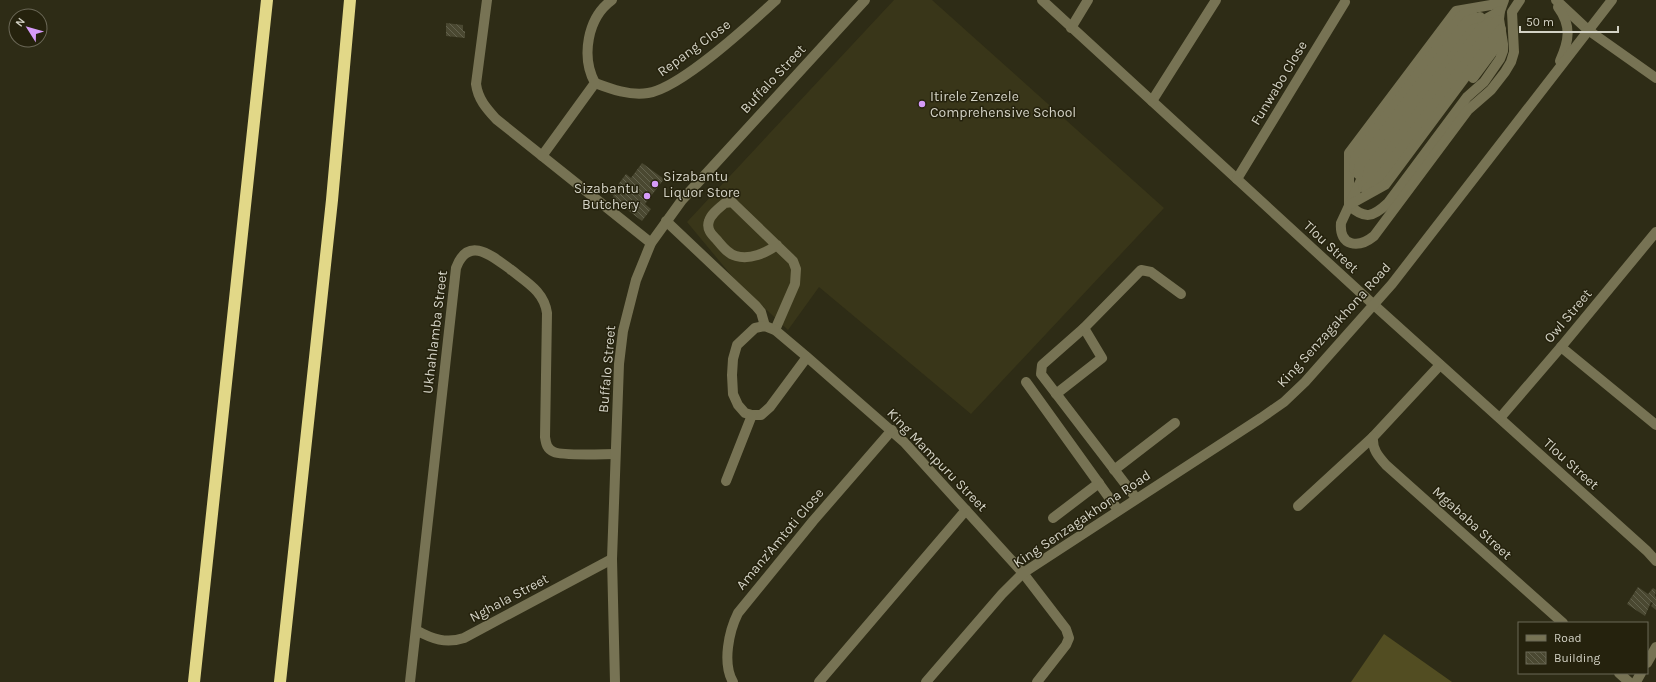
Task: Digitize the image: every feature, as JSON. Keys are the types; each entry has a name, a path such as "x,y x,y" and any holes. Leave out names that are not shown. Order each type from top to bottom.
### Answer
{"highway":[{"path":"194,682 267,0"},
{"path":"280,682 331,208 350,0"}],"street":[{"path":"487,0 477,67 476,84 478,95 488,111 651,243"},
{"path":"542,156 595,83 590,73 587,58 592,24 597,14 612,0"},
{"name":"Repang Close","path":"595,83 612,89 635,93 647,93 666,88 716,52 776,0"},
{"name":"Buffalo Street","path":"613,681 612,560 619,364 623,332 636,280 651,243 666,221 694,186 865,0"},
{"name":"Tlou Street","path":"1042,0 1374,306 1500,418 1656,561"},
{"path":"1071,28 1088,0"},
{"path":"1152,101 1216,0"},
{"path":"1501,17 1467,21 1360,164 1341,230 1342,236 1354,245 1367,242 1374,236 1468,110 1491,90 1505,72 1511,62 1514,52 1512,12 1520,0"},
{"path":"1555,0 1588,30 1656,78"},
{"path":"1555,0 1566,20 1568,30 1567,40 1555,72"},
{"name":"King Senzagakhona Road","path":"926,682 1002,594 1023,573 1284,402 1305,382 1392,284 1612,0"},
{"name":"Funwabo Close","path":"1237,179 1345,2"},
{"path":"1456,11 1501,17 1503,51 1484,82 1467,97 1388,203 1379,212 1372,215 1365,215 1357,212 1349,205 1349,153 1456,11"},
{"path":"1349,205 1479,31 1501,17"},
{"path":"1349,205 1385,184 1501,17"},
{"path":"777,245 770,250 757,255 744,257 735,256 712,235 708,227 709,220 725,203 732,202 793,260 796,269 795,284 770,328 755,328 737,345 733,359 733,394 738,405 745,413 761,415 770,407 807,357"},
{"name":"King Mampuru Street","path":"666,221 756,306 770,328 807,357 892,430 1023,573 1066,629 1069,638 1062,651 1037,682"},
{"name":"Owl Street","path":"1500,418 1562,346 1656,232"},
{"name":"Ukhahlamba Street","path":"410,682 456,268 458,262 466,253 478,250 490,254 535,288 546,303 545,437 548,448 558,454 615,454"},
{"path":"1136,498 1041,374 1042,365 1084,328 1141,270 1151,272 1180,294"},
{"path":"1056,394 1102,358 1084,328"},
{"path":"1562,346 1656,425"},
{"path":"1298,506 1373,437 1440,365"},
{"path":"1026,382 1118,510"},
{"path":"726,481 752,415"},
{"path":"1114,470 1175,423"},
{"name":"Amanz'Amtoti Close","path":"733,682 728,662 728,642 731,629 738,613 813,521 892,430"},
{"name":"Mgababa Street","path":"1373,437 1372,443 1375,450 1386,465 1562,622"},
{"path":"1053,518 1098,483"},
{"path":"819,682 966,510"},
{"name":"Nghala Street","path":"416,630 442,641 449,642 464,638 612,560"},
{"path":"1648,661 1656,647"},
{"path":"1620,674 1629,682"}],"shaded area":[{"name":"Itirele Zenzele Comprehensive School","path":"894,0 932,0 1164,208 971,414 819,287 788,330 736,281 687,222"},
{"path":"1384,634 1452,682 1351,682"}],"building":[{"path":"446,23 463,25 465,38 446,36"},
{"path":"642,163 664,179 645,204 651,209 642,221 612,198 614,196 611,194 626,174 631,178"},
{"path":"1638,587 1648,594 1653,588 1656,590 1656,610 1651,606 1653,603 1651,602 1645,616 1627,604"}],"place":[{"name":"Itirele Zenzele Comprehensive School","path":"922,104"},
{"name":"Sizabantu Liquor Store","path":"655,184"},
{"name":"Sizabantu Butchery","path":"647,196"}]}
